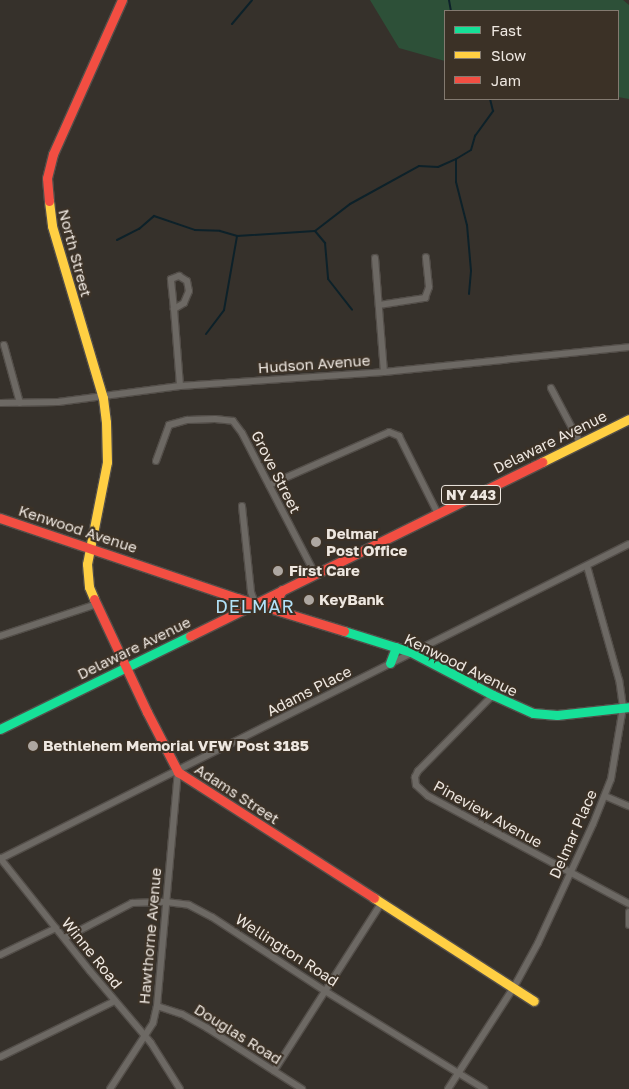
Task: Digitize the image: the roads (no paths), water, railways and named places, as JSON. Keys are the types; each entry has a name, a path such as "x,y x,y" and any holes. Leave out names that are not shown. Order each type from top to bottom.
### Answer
{"street":[{"name":"North Street","path":"103,401 52,226 47,178 53,154 122,0"},
{"path":"379,305 425,298 429,287 426,257"},
{"path":"375,258 384,372"},
{"path":"174,310 184,303 189,291 187,281 179,276 171,279 180,386"},
{"path":"4,346 20,403"},
{"name":"Hudson Avenue","path":"0,403 103,401 134,391 180,386 384,372 629,347"},
{"path":"551,388 580,443"},
{"name":"Adams Street","path":"103,401 108,457 90,547 86,581 178,772 534,1001"},
{"name":"Grove Street","path":"156,461 169,426 187,420 227,419 237,425 315,574"},
{"name":"Delaware Avenue","path":"0,729 437,512 629,421"},
{"path":"269,485 389,432 399,436 437,512"},
{"path":"242,506 252,592 255,603"},
{"name":"Kenwood Avenue","path":"0,518 255,603 411,652 523,710 545,714 626,707"},
{"name":"Adams Place","path":"0,859 178,772 411,652 629,544"},
{"name":"Delmar Place","path":"448,1089 514,987 538,944 611,779 626,707 587,566"},
{"path":"282,590 278,598 284,612"},
{"path":"0,636 97,604"},
{"path":"390,664 396,648"},
{"name":"Pineview Avenue","path":"493,695 418,771 415,776 416,785 428,796 629,904"},
{"name":"Hawthorne Avenue","path":"110,1089 144,1034 153,1023 157,1006 178,772"},
{"path":"605,796 629,806"},
{"name":"Winne Road","path":"0,859 144,1034 163,1059 180,1089"},
{"name":"Wellington Road","path":"65,938 132,904 166,902 200,909 325,991 484,1089"},
{"path":"274,1071 381,904"},
{"path":"629,912 629,925"},
{"path":"0,955 56,928"},
{"path":"0,1058 115,1001"},
{"name":"Douglas Road","path":"157,1006 182,1014 302,1089"}],"waterway":[{"path":"232,24 252,0"},
{"path":"449,0 451,10"},
{"path":"206,334 224,310 237,236 315,231 350,204 419,166 438,167 456,159 471,150 475,136 493,111 490,100"},
{"path":"456,159 456,182 467,225 471,271 469,294"},
{"path":"117,240 139,229 154,216 195,230 220,231 237,236"},
{"path":"315,231 325,243 328,279 352,310"}],"place":[{"name":"Delmar Post Office","path":"316,542"},
{"name":"First Care","path":"278,571"},
{"name":"KeyBank","path":"309,600"},
{"name":"Bethlehem Memorial VFW Post 3185","path":"33,746"}],"district":[{"name":"DELMAR","path":"255,606"}]}
